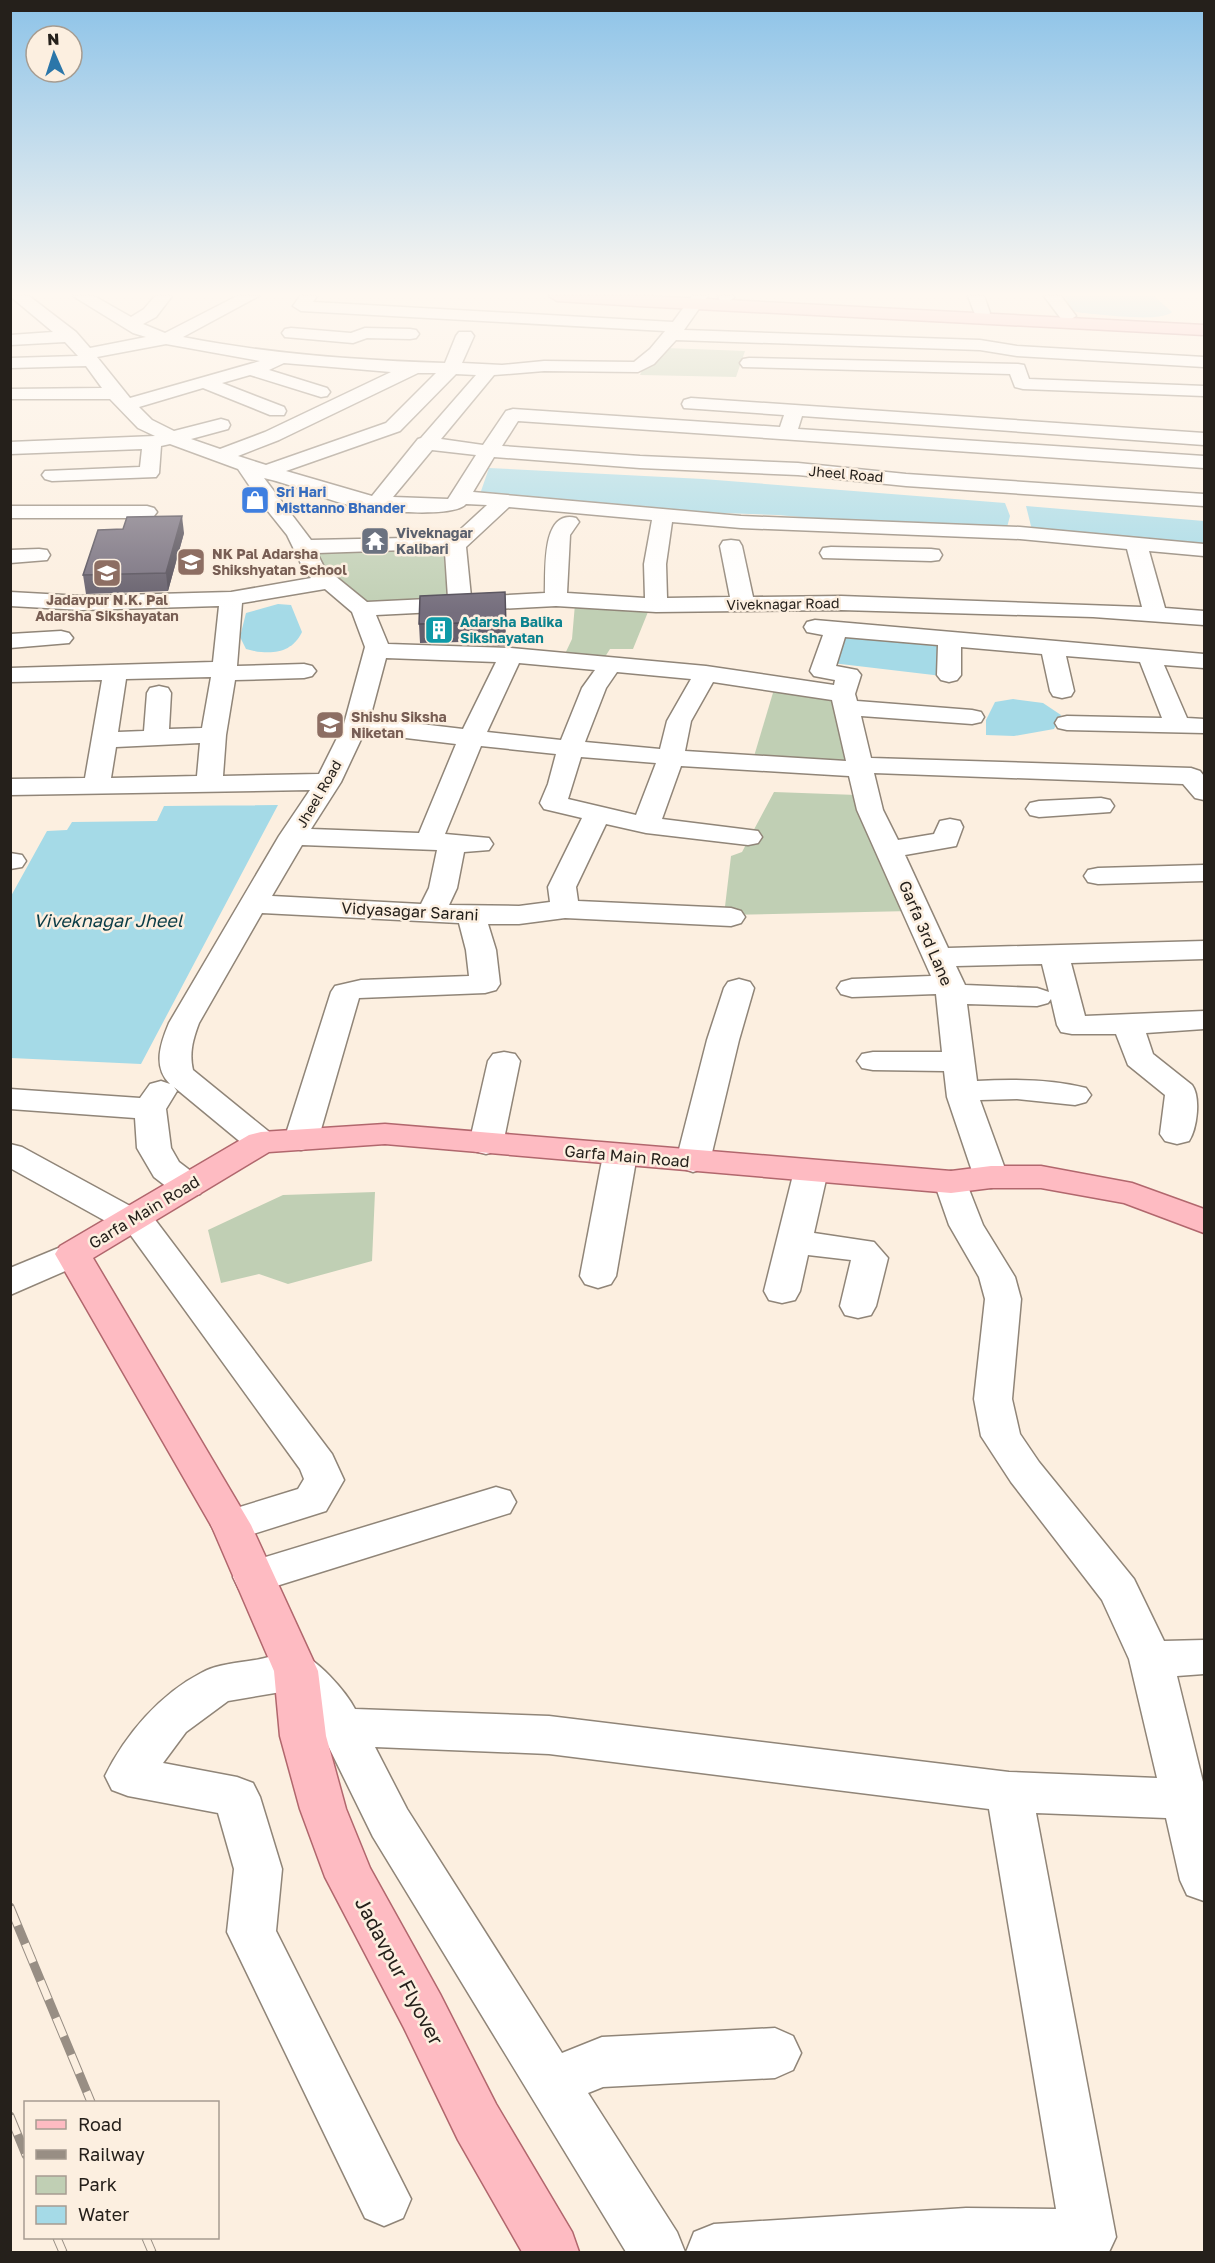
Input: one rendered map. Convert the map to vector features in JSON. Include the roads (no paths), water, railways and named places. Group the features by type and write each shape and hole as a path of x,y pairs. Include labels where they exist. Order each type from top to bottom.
{"main road":[{"name":"Garfa Main Road","path":"73,1254 261,1142 385,1134 951,1182 991,1177 1041,1177 1132,1194 1204,1222"},
{"name":"Jadavpur Flyover","path":"73,1254 231,1525 296,1671 306,1746 323,1809 349,1877 422,2011 477,2122 552,2253"}],"street":[{"path":"46,402 139,421 221,425"},
{"path":"52,476 149,473 139,421 124,402"},
{"path":"10,448 69,446 139,421 173,402"},
{"path":"253,402 277,411"},
{"path":"220,456 343,402"},
{"path":"255,469 393,427 418,402"},
{"path":"377,503 462,402"},
{"path":"671,403 1204,439"},
{"path":"678,426 691,404"},
{"path":"787,434 795,410"},
{"path":"139,421 220,456 332,494 363,502 442,506 455,504 461,497 465,486 513,416 1204,462"},
{"name":"Jheel Road","path":"425,444 640,462 798,469 906,480 1204,500"},
{"path":"10,536 18,512 52,476 69,446"},
{"path":"255,469 266,496 297,533 310,564 362,609 377,651 511,655 706,674 844,701 972,717"},
{"path":"75,511 95,475"},
{"path":"1016,486 1020,532"},
{"path":"461,497 741,522 1020,532 1204,550"},
{"path":"304,547 455,546 504,501"},
{"path":"556,599 559,534 569,522 549,519 560,506"},
{"path":"18,512 147,512"},
{"path":"656,605 656,564 663,514"},
{"path":"825,526 836,588"},
{"path":"1136,544 1155,614"},
{"path":"455,546 460,604"},
{"path":"730,546 743,605"},
{"path":"10,556 39,555"},
{"path":"709,616 836,588 931,555"},
{"path":"10,599 82,603 231,599 329,582"},
{"path":"836,588 950,640 1204,662 1195,617"},
{"name":"Viveknagar Road","path":"362,609 556,599 656,605 743,605 836,588 1195,617"},
{"name":"Garfa 3rd Lane","path":"836,588 822,671 849,675 844,701 870,810 951,989 961,1077 991,1177"},
{"path":"209,784 213,735 225,671 231,599"},
{"path":"10,641 61,638"},
{"path":"950,640 950,675"},
{"path":"1053,648 1062,692"},
{"name":"Jheel Road","path":"178,1074 174,1058 175,1049 184,1023 293,836 328,782 356,724 377,651"},
{"path":"432,912 443,888 454,843 471,739 511,655"},
{"path":"1149,656 1177,725"},
{"path":"610,665 594,688 570,748 561,784 553,803 645,825 748,837"},
{"path":"10,675 304,671"},
{"path":"97,786 115,672"},
{"path":"645,825 672,758 680,721 706,674"},
{"path":"156,738 159,693"},
{"path":"1067,723 1204,726"},
{"path":"356,724 471,739 672,758 846,770 859,765 1191,776 1204,792"},
{"path":"105,740 213,735"},
{"path":"1026,771 1042,818 1101,806"},
{"path":"10,787 328,782"},
{"path":"565,909 562,887 597,814"},
{"path":"889,850 946,840 950,827"},
{"path":"293,836 454,843"},
{"path":"1098,876 1204,873"},
{"name":"Vidyasagar Sarani","path":"255,904 471,915 519,915 565,909 731,916"},
{"path":"301,1140 346,992 361,989 485,984 481,950 471,915"},
{"path":"938,957 1055,956 1080,953 1204,950"},
{"path":"1055,956 1072,1025 1128,1025 1204,1020"},
{"path":"693,1161 723,1040 739,988"},
{"path":"852,988 951,989 1037,997"},
{"path":"1128,1025 1139,1058 1181,1092 1177,1134"},
{"path":"486,1144 504,1061"},
{"path":"873,1061 1017,1089 1075,1095"},
{"path":"188,1186 166,1169 153,1148 150,1109 166,1083 178,1074 261,1142"},
{"path":"10,1099 150,1109"},
{"path":"10,1154 133,1219 318,1464 324,1480 312,1500 231,1525"},
{"path":"598,1276 620,1155"},
{"path":"782,1291 811,1171"},
{"path":"951,1182 966,1225 996,1277 1003,1299 993,1399 1001,1436 1025,1472 1119,1591 1151,1659 1204,1880"},
{"path":"794,1242 861,1250 866,1253 870,1258 858,1306"},
{"path":"10,1283 73,1254"},
{"path":"254,1576 496,1502"},
{"path":"1151,1659 1204,1658"},
{"path":"384,2199 251,1932 258,1869 237,1797 128,1776 170,1719 217,1684 296,1671 333,1712 390,1823 657,2253"},
{"path":"341,1727 549,1735 1009,1792 1183,1799"},
{"path":"714,2253 966,2236 1088,2237 1009,1792"},
{"path":"552,2083 602,2062 776,2054"}],"water":[{"path":"489,468 703,479 1005,503 1010,516 1006,531 943,529 777,515 669,511 480,494"},
{"path":"1026,506 1204,521 1204,549 1032,530"},
{"path":"278,604 291,605 302,632 297,640 292,645 278,651 262,652 246,649 240,637 246,613"},
{"path":"841,636 942,645 942,676 832,663"},
{"path":"1013,699 1043,703 1061,715 1054,729 1014,736 986,735 986,720 995,702"},
{"name":"Viveknagar Jheel","path":"278,805 141,1064 11,1058 11,896 47,831 67,830 72,822 157,821 164,806"}],"railway":[{"path":"10,1907 91,2101"},
{"path":"10,2116 24,2150"},
{"path":"57,2239 63,2252"},
{"path":"146,2239 152,2252"}],"place":[{"name":"Sri Hari Misttanno Bhander","path":"255,500"},
{"name":"Viveknagar Kalibari","path":"375,541"},
{"name":"NK Pal Adarsha Shikshyatan School","path":"191,562"},
{"name":"Jadavpur N.K. Pal Adarsha Sikshayatan","path":"107,573"},
{"name":"Adarsha Balika Sikshayatan","path":"439,630"},
{"name":"Shishu Siksha Niketan","path":"330,725"}]}
